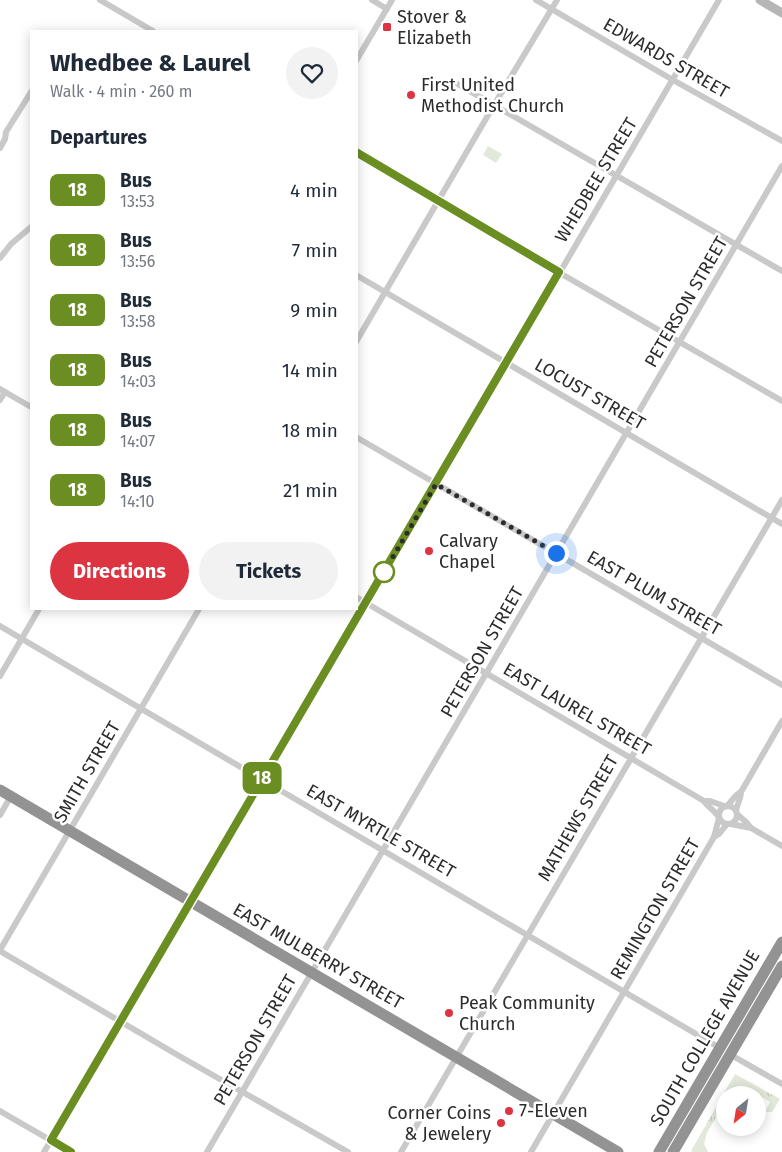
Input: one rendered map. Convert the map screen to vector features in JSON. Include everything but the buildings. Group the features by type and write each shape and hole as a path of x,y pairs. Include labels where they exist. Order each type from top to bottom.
{"highway":[{"name":"EAST MULBERRY STREET","path":"0,790 618,1152"},
{"name":"SOUTH COLLEGE AVENUE","path":"659,1152 782,942"},
{"name":"SOUTH COLLEGE AVENUE","path":"673,1152 782,966"},
{"path":"731,1054 732,1038 749,1008 751,996"},
{"path":"703,1100 707,1086 719,1064 720,1048"}],"street":[{"path":"100,0 151,30"},
{"path":"372,0 387,8"},
{"path":"358,58 392,0"},
{"name":"EDWARDS STREET","path":"536,0 672,80 782,141"},
{"path":"358,339 557,0"},
{"name":"WHEDBEE STREET","path":"44,1152 719,0"},
{"path":"760,0 782,12"},
{"path":"454,82 782,271"},
{"path":"0,148 5,139 3,132 30,93"},
{"path":"358,153 782,401"},
{"name":"PETERSON STREET","path":"207,1152 782,166"},
{"path":"0,258 11,244 30,228"},
{"name":"LOCUST STREET","path":"358,275 782,524"},
{"path":"0,400 2,390 30,406"},
{"name":"EAST PLUM STREET","path":"358,438 782,685"},
{"name":"MATHEWS STREET","path":"401,1152 782,500"},
{"name":"EAST LAUREL STREET","path":"358,598 704,801 719,817"},
{"path":"0,676 38,610"},
{"name":"SMITH STREET","path":"0,951 198,610"},
{"name":"EAST MYRTLE STREET","path":"0,626 720,1048"},
{"path":"782,721 741,792 720,810 719,817 723,823 751,828 782,846"},
{"path":"729,824 736,820 741,792"},
{"path":"0,815 11,796"},
{"name":"EAST LAUREL STREET","path":"704,801 725,806"},
{"path":"725,806 732,807 751,828"},
{"name":"REMINGTON STREET","path":"531,1152 714,837 719,817"},
{"name":"REMINGTON STREET","path":"714,837 729,824"},
{"path":"0,951 348,1152"},
{"path":"731,1054 782,1084"},
{"path":"0,1111 70,1152"}],"green space":[{"path":"488,146 502,154 496,163 483,155"},
{"path":"735,1074 757,1086 728,1086"},
{"path":"766,1091 780,1099 772,1112 766,1112 770,1102 766,1100"},
{"path":"716,1107 716,1117 707,1133 704,1144 708,1152 691,1151"}],"bus line":[{"name":"18","path":"71,1152 51,1140 559,272 358,153"}],"place":[{"name":"Stover & Elizabeth","path":"387,27"},
{"name":"First United Methodist Church","path":"411,95"},
{"name":"Calvary Chapel","path":"429,551"},
{"name":"Peak Community Church","path":"449,1013"},
{"name":"7-Eleven","path":"509,1111"},
{"name":"Corner Coins & Jewelery","path":"501,1123"}],"route":[{"path":"384,572 436,484 556,553"}]}
